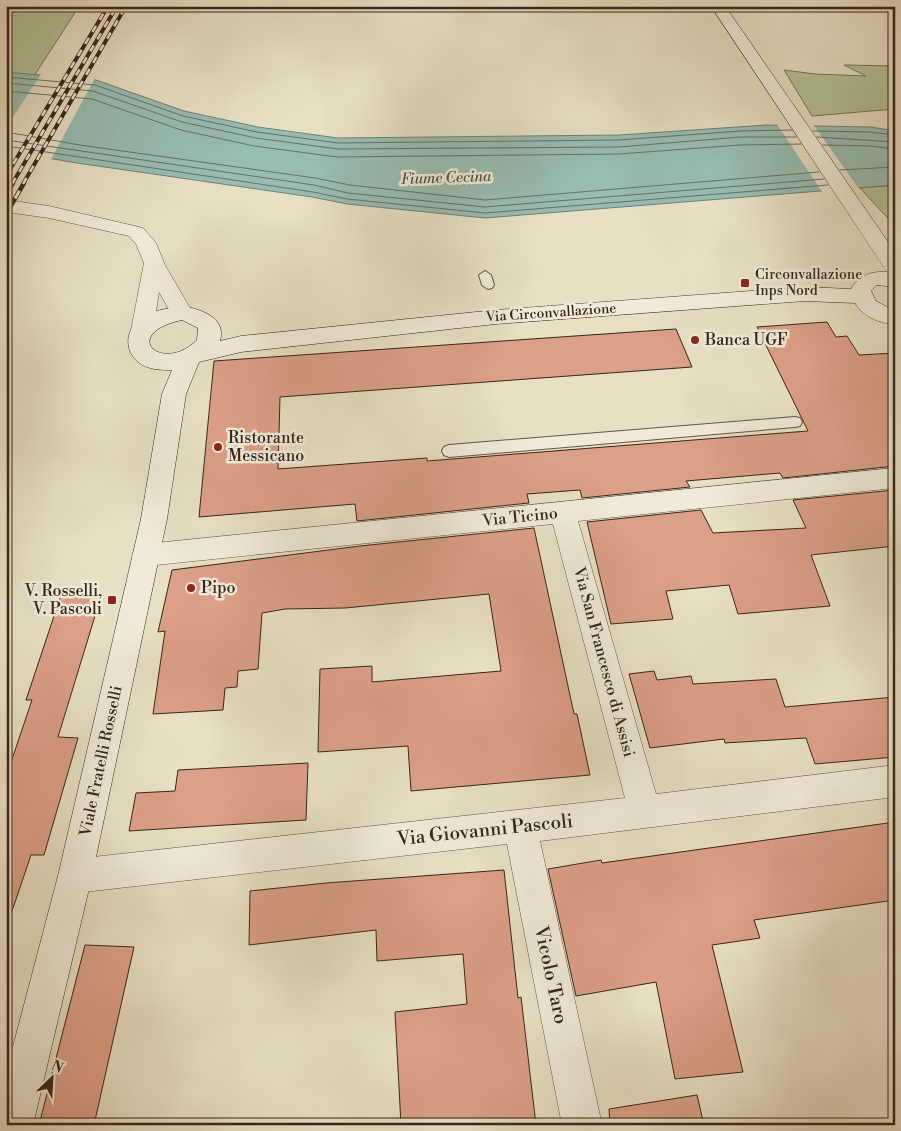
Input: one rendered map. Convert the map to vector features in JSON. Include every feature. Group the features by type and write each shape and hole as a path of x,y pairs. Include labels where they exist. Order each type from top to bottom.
{"street":[{"path":"718,6 895,268"},
{"path":"6,206 49,212 136,232 144,238 150,247 154,263 182,313"},
{"path":"142,330 159,318 182,313 201,318 208,324 210,339 194,355 180,361 159,362 148,359 141,353 137,346 138,338 142,330 154,263"},
{"path":"895,280 882,278 866,282 860,291 861,297 872,310 895,318"},
{"name":"Via Circonvallazione","path":"194,355 241,344 496,317 805,294 838,294 861,297"},
{"name":"Via Circonvallazione","path":"210,331 241,344"},
{"name":"Viale Fratelli Rosselli","path":"13,1125 75,876 146,555 154,518 174,394 194,355"},
{"path":"159,362 174,394"},
{"name":"Via Ticino","path":"146,555 895,478"},
{"name":"Via San Francesco di Assisi","path":"563,513 645,812"},
{"name":"Via Giovanni Pascoli","path":"75,876 645,812 895,781"},
{"name":"Vicolo Taro","path":"520,826 582,1125"}],"lane":[{"path":"449,451 795,422"}],"green space":[{"path":"32,6 78,8 34,76 6,72 6,18 16,11"},
{"path":"844,65 895,66 895,109 812,116 784,70 815,74 866,76"},
{"path":"895,185 895,226 860,188"}],"water":[{"name":"Fiume Cecina","path":"6,72 96,80 184,111 258,127 338,138 619,135 767,125 871,127 895,131 895,185 485,218 347,204 312,197 6,151"}],"pier":[{"path":"41,74 95,78 50,161 6,153 6,128"},
{"path":"776,123 812,123 860,190 823,193"}],"building":[{"path":"827,322 836,337 847,336 859,355 895,353 895,466 783,478 780,473 686,481 690,487 582,498 580,490 527,494 529,503 357,521 355,504 199,517 214,361 676,329 692,367 280,397 278,469 427,458 427,461 808,431 757,327"},
{"path":"895,490 895,546 811,555 830,606 738,614 729,585 666,591 673,619 611,624 587,522 701,510 713,533 806,528 793,500"},
{"path":"534,528 574,714 577,714 590,775 411,791 408,746 318,752 320,669 372,666 372,682 501,671 489,594 345,608 285,609 262,613 258,669 238,671 237,687 225,688 223,710 153,714 165,631 158,632 172,570 360,546"},
{"path":"62,592 102,593 58,737 78,738 44,855 31,855 11,914 6,913 6,777 32,700 26,700"},
{"path":"654,671 657,680 691,676 693,684 776,679 785,707 895,697 895,757 815,764 806,738 725,743 724,739 650,748 629,674"},
{"path":"308,763 306,820 129,831 136,793 175,791 178,770"},
{"path":"895,822 895,900 754,920 760,938 712,945 743,1072 675,1079 656,982 576,996 548,869 601,860 602,863"},
{"path":"504,870 518,998 521,997 536,1125 401,1125 395,1012 467,1004 463,954 377,961 376,930 249,945 250,891 326,883"},
{"path":"85,945 134,947 94,1125 39,1125"},
{"path":"697,1095 704,1125 610,1125 609,1109"}],"railway":[{"path":"6,176 108,6"},
{"path":"12,184 117,6"},
{"path":"23,184 126,6"},
{"path":"6,194 13,183"},
{"path":"6,214 24,183"}],"place":[{"name":"Circonvallazione Inps Nord","path":"745,283"},
{"name":"Banca UGF","path":"695,340"},
{"name":"Ristorante Messicano","path":"218,447"},
{"name":"Pipo","path":"191,588"},
{"name":"V. Rosselli, V. Pascoli","path":"112,600"}]}
